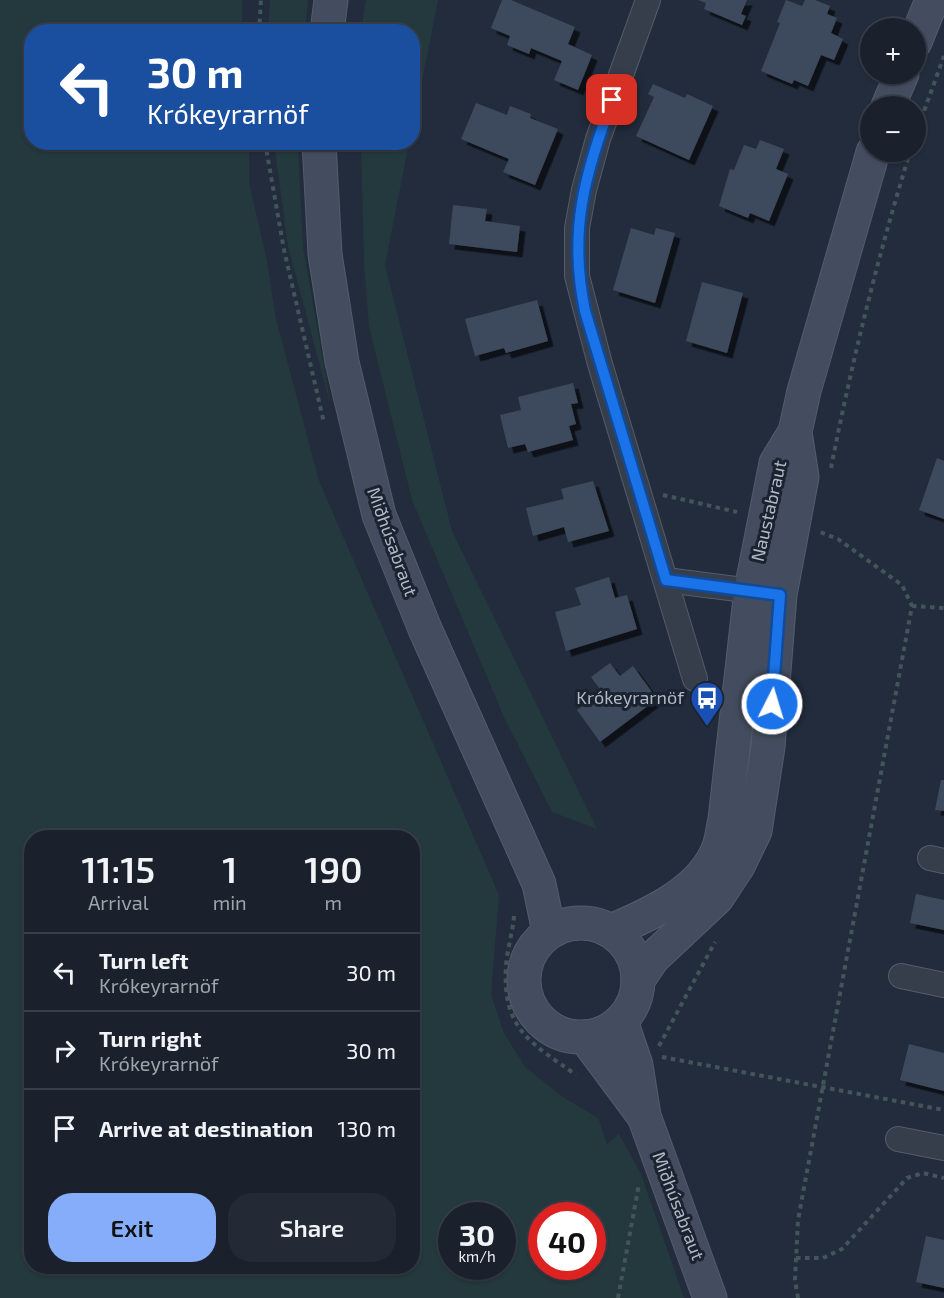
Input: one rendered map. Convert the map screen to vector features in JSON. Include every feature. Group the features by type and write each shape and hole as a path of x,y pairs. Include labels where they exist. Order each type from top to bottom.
{"street":[{"path":"328,24 331,0"},
{"path":"648,0 598,139 577,228 578,276 585,311 695,679"},
{"path":"925,18 932,0"},
{"name":"Miðhúsabraut","path":"320,150 326,254 342,362 379,515 425,630 539,884 565,927"},
{"name":"Naustabraut","path":"611,931 655,912 699,879 719,848 766,593 799,524 776,463 795,432 807,380 870,162"},
{"path":"666,580 766,593"},
{"name":"Naustabraut","path":"638,980 653,958 717,898 738,866 755,831 768,747 766,593"},
{"path":"596,924 611,931 626,944 635,961 638,980 630,1009 621,1021 610,1029 585,1037 566,1035 549,1027 535,1015 527,998 524,980 527,961 536,945 565,927 596,924"},
{"path":"901,976 944,985"},
{"name":"Miðhúsabraut","path":"621,1021 636,1065 644,1116 710,1298"},
{"name":"Miðhúsabraut","path":"585,1037 644,1116"},
{"path":"898,1139 944,1148"}],"path":[{"path":"260,24 261,0"},
{"path":"926,106 944,56"},
{"path":"830,475 845,396 885,233 907,162"},
{"path":"639,495 670,494 799,524 838,539 902,585 912,606 798,1220 795,1280 798,1298"},
{"path":"912,606 944,608"},
{"path":"636,1065 653,1057 668,1057 944,1110"},
{"path":"796,1258 823,1258 842,1249 907,1178 923,1173 944,1178"},
{"path":"618,1298 637,1187 642,1178"}],"green space":[{"path":"0,0 242,0 242,24 24,24 24,150 249,150 249,182 267,261 276,319 319,481 499,895 491,995 504,1033 525,1067 563,1097 598,1118 607,1144 619,1134 641,1174 684,1298 0,1298"},
{"path":"270,0 308,0 306,24 268,24"},
{"path":"366,0 438,0 420,92 420,24 362,24"},
{"path":"275,150 298,150 303,247 331,407 288,246"},
{"path":"361,150 408,150 385,265 452,531 597,829 552,812 504,717 412,500 369,327 364,263"}],"building":[{"path":"502,0 511,0 575,27 568,44 592,55 578,90 554,80 562,61 531,48 529,54 507,45 510,36 491,28"},
{"path":"698,0 747,0 741,14 746,16 742,25 704,9 706,3"},
{"path":"786,0 802,6 805,0 815,0 830,6 827,14 837,18 831,33 843,39 834,60 821,55 808,86 794,80 792,84 761,71 780,23 777,22"},
{"path":"653,84 685,98 687,94 713,106 689,160 636,136 654,97 648,94"},
{"path":"476,103 507,115 510,106 531,114 530,118 558,129 535,185 503,172 509,159 461,139"},
{"path":"760,140 784,149 776,169 788,174 769,221 750,213 748,218 719,206 730,169 734,170 744,145 756,149"},
{"path":"453,205 487,209 485,221 520,226 517,252 449,244"},
{"path":"631,228 654,235 656,228 675,233 655,303 613,290"},
{"path":"702,282 743,293 727,353 686,341"},
{"path":"537,300 548,341 506,353 504,348 475,356 465,319"},
{"path":"573,383 578,403 571,404 576,424 569,426 573,440 528,452 525,444 508,448 500,415 521,410 518,397"},
{"path":"937,458 944,461 944,519 919,510"},
{"path":"593,481 609,531 568,542 564,527 533,536 526,508 564,499 561,489"},
{"path":"609,577 615,598 627,595 637,629 566,651 555,612 581,605 575,588"},
{"path":"610,663 620,676 633,666 657,699 600,742 577,710 602,692 591,677"},
{"path":"941,780 944,780 944,811 935,810"},
{"path":"916,894 944,900 944,930 910,923"},
{"path":"909,1044 944,1053 944,1091 900,1080"},
{"path":"926,1236 944,1240 944,1288 916,1282"}],"place":[{"name":"Krókeyrarnöf","path":"707,727"}],"route":[{"path":"612,100 584,190 577,228 578,276 585,311 632,474 666,580 780,595 772,704"}]}
